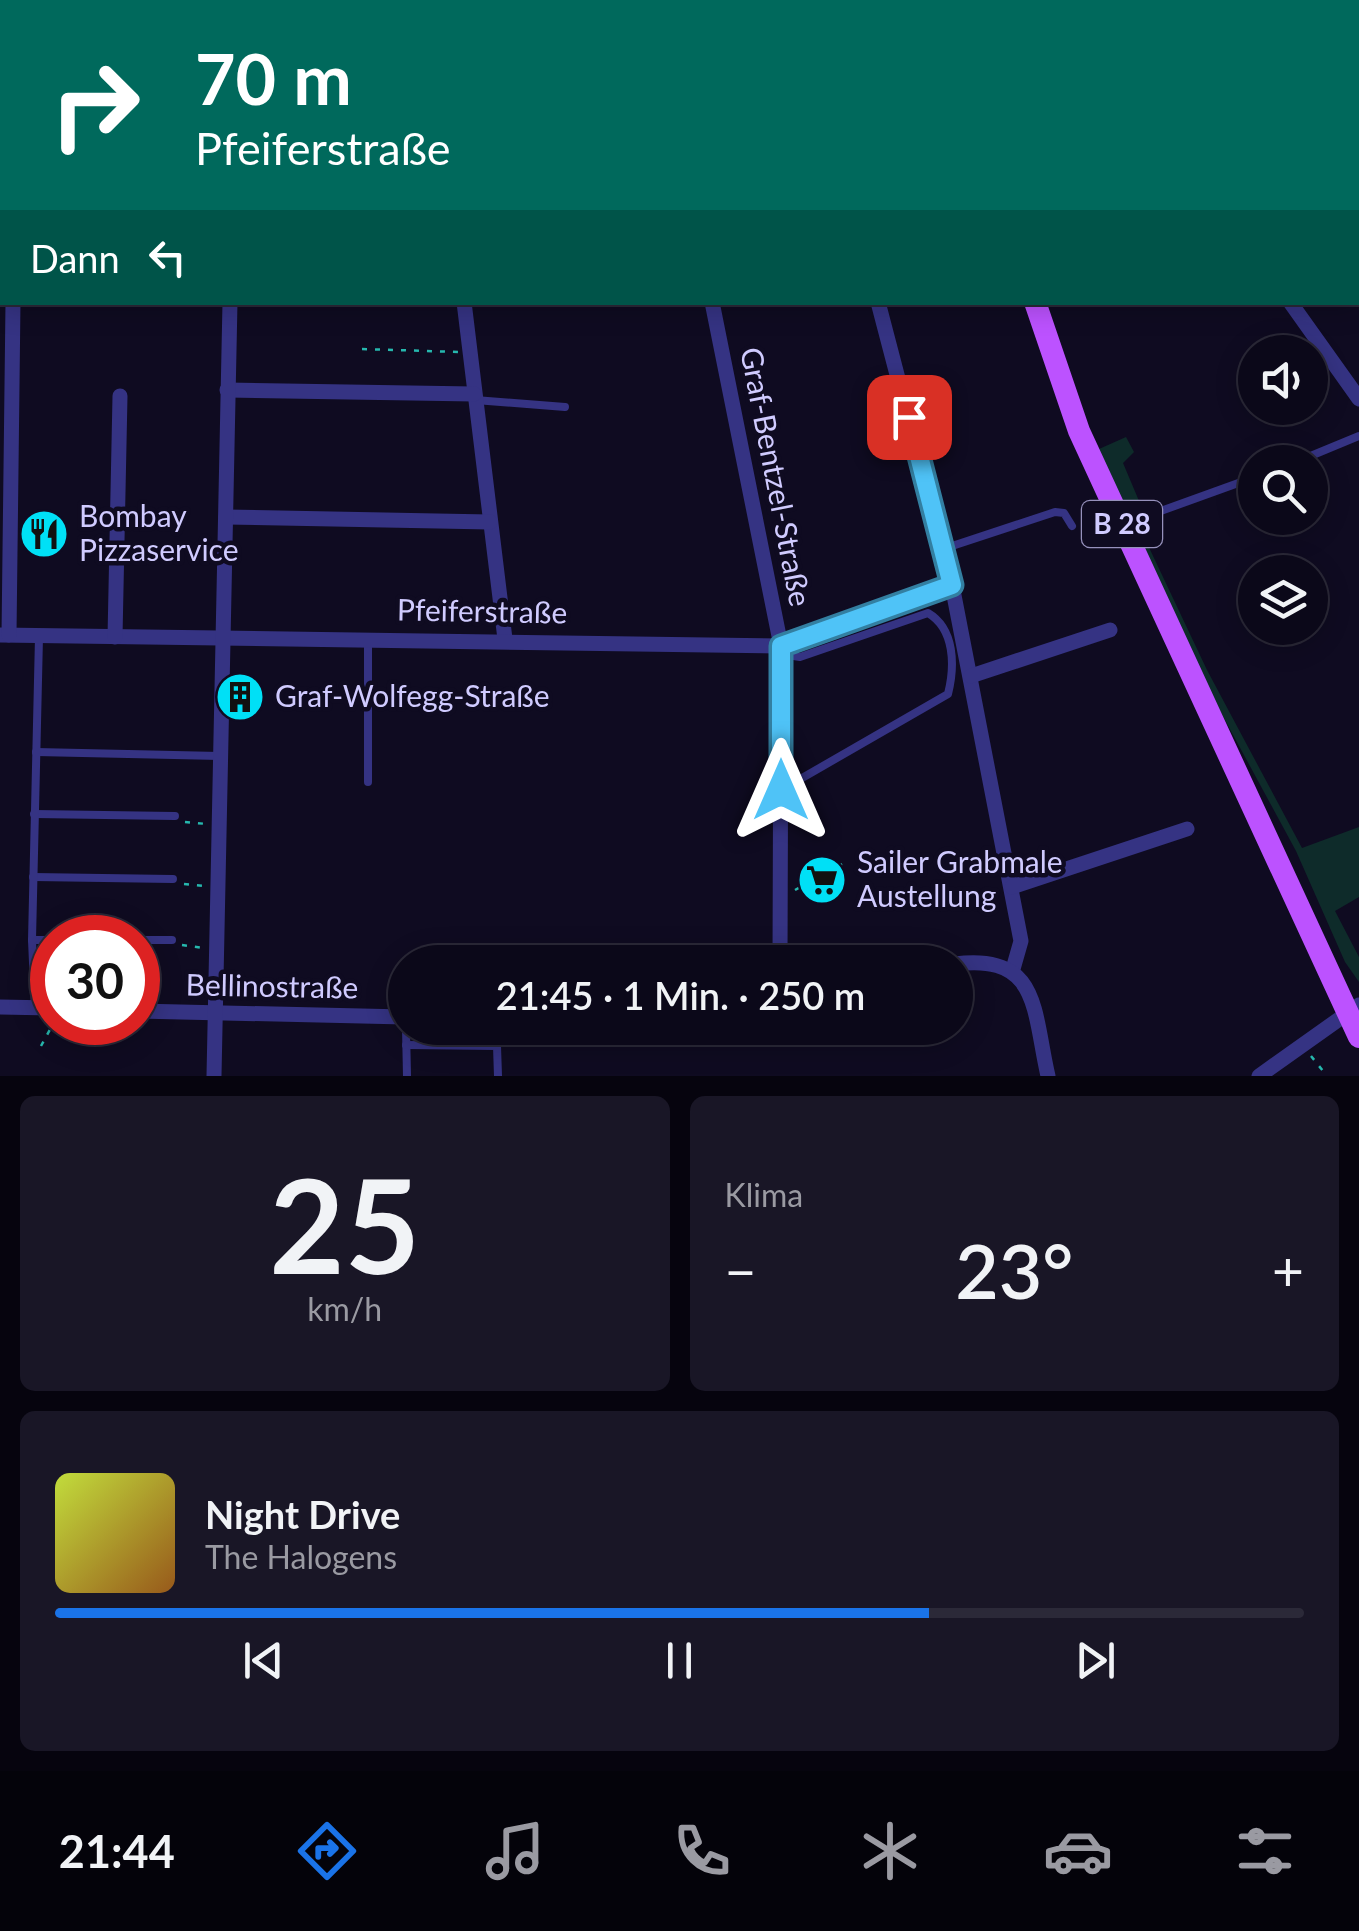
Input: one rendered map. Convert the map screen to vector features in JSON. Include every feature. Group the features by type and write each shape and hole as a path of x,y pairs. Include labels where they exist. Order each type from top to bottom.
{"main road":[{"name":"B 28","path":"1036,305 1079,431 1353,1008 1359,1037"}],"street":[{"path":"4,635 6,393 13,305"},
{"path":"214,1076 230,305"},
{"path":"464,305 505,640"},
{"name":"Graf-Bentzel-Straße","path":"715,305 781,650 780,945"},
{"path":"879,305 952,585 971,676 1021,941 1012,968"},
{"path":"1292,305 1359,399"},
{"path":"227,390 474,397"},
{"path":"115,637 120,396"},
{"path":"226,517 490,522"},
{"name":"Pfeiferstraße","path":"4,635 505,640 781,650 952,585"},
{"path":"971,676 1110,630"},
{"path":"1012,887 1187,828"},
{"path":"973,963 997,962 1012,968 1027,985 1048,1076"},
{"path":"0,1007 30,1008"},
{"path":"1259,1076 1353,1008"},
{"name":"Bellinostraße","path":"160,1012 388,1017"}],"lane":[{"path":"474,397 565,407"},
{"path":"1328,449 1359,437"},
{"path":"1158,512 1238,483"},
{"path":"943,549 1055,512 1064,513 1072,526"},
{"path":"781,650 800,657 928,612 938,619 952,651 948,694 781,790"},
{"path":"32,915 40,636"},
{"path":"368,638 368,782"},
{"path":"36,752 220,756"},
{"path":"34,814 175,816"},
{"path":"33,877 173,879"},
{"path":"160,940 172,940"},
{"path":"407,1076 406,1045 498,1046 498,1076"}],"path":[{"path":"362,349 470,353"},
{"path":"175,816 188,824 219,824"},
{"path":"780,898 842,864"},
{"path":"173,879 187,885 218,886"},
{"path":"172,940 186,947 217,948"},
{"path":"1302,1043 1327,1076"}],"green space":[{"path":"1126,437 1134,452 1123,463 1142,508 1136,520 1207,670 1302,848 1359,827 1359,897 1335,911 1359,957 1359,982 1345,962 1296,851 1174,626 1099,449"}],"place":[{"name":"Bombay Pizzaservice","path":"44,534"},
{"name":"Graf-Wolfegg-Straße","path":"240,697"},
{"name":"Sailer Grabmale Austellung","path":"822,880"}],"route":[{"path":"781,790 781,646 952,585 909,417"}]}
